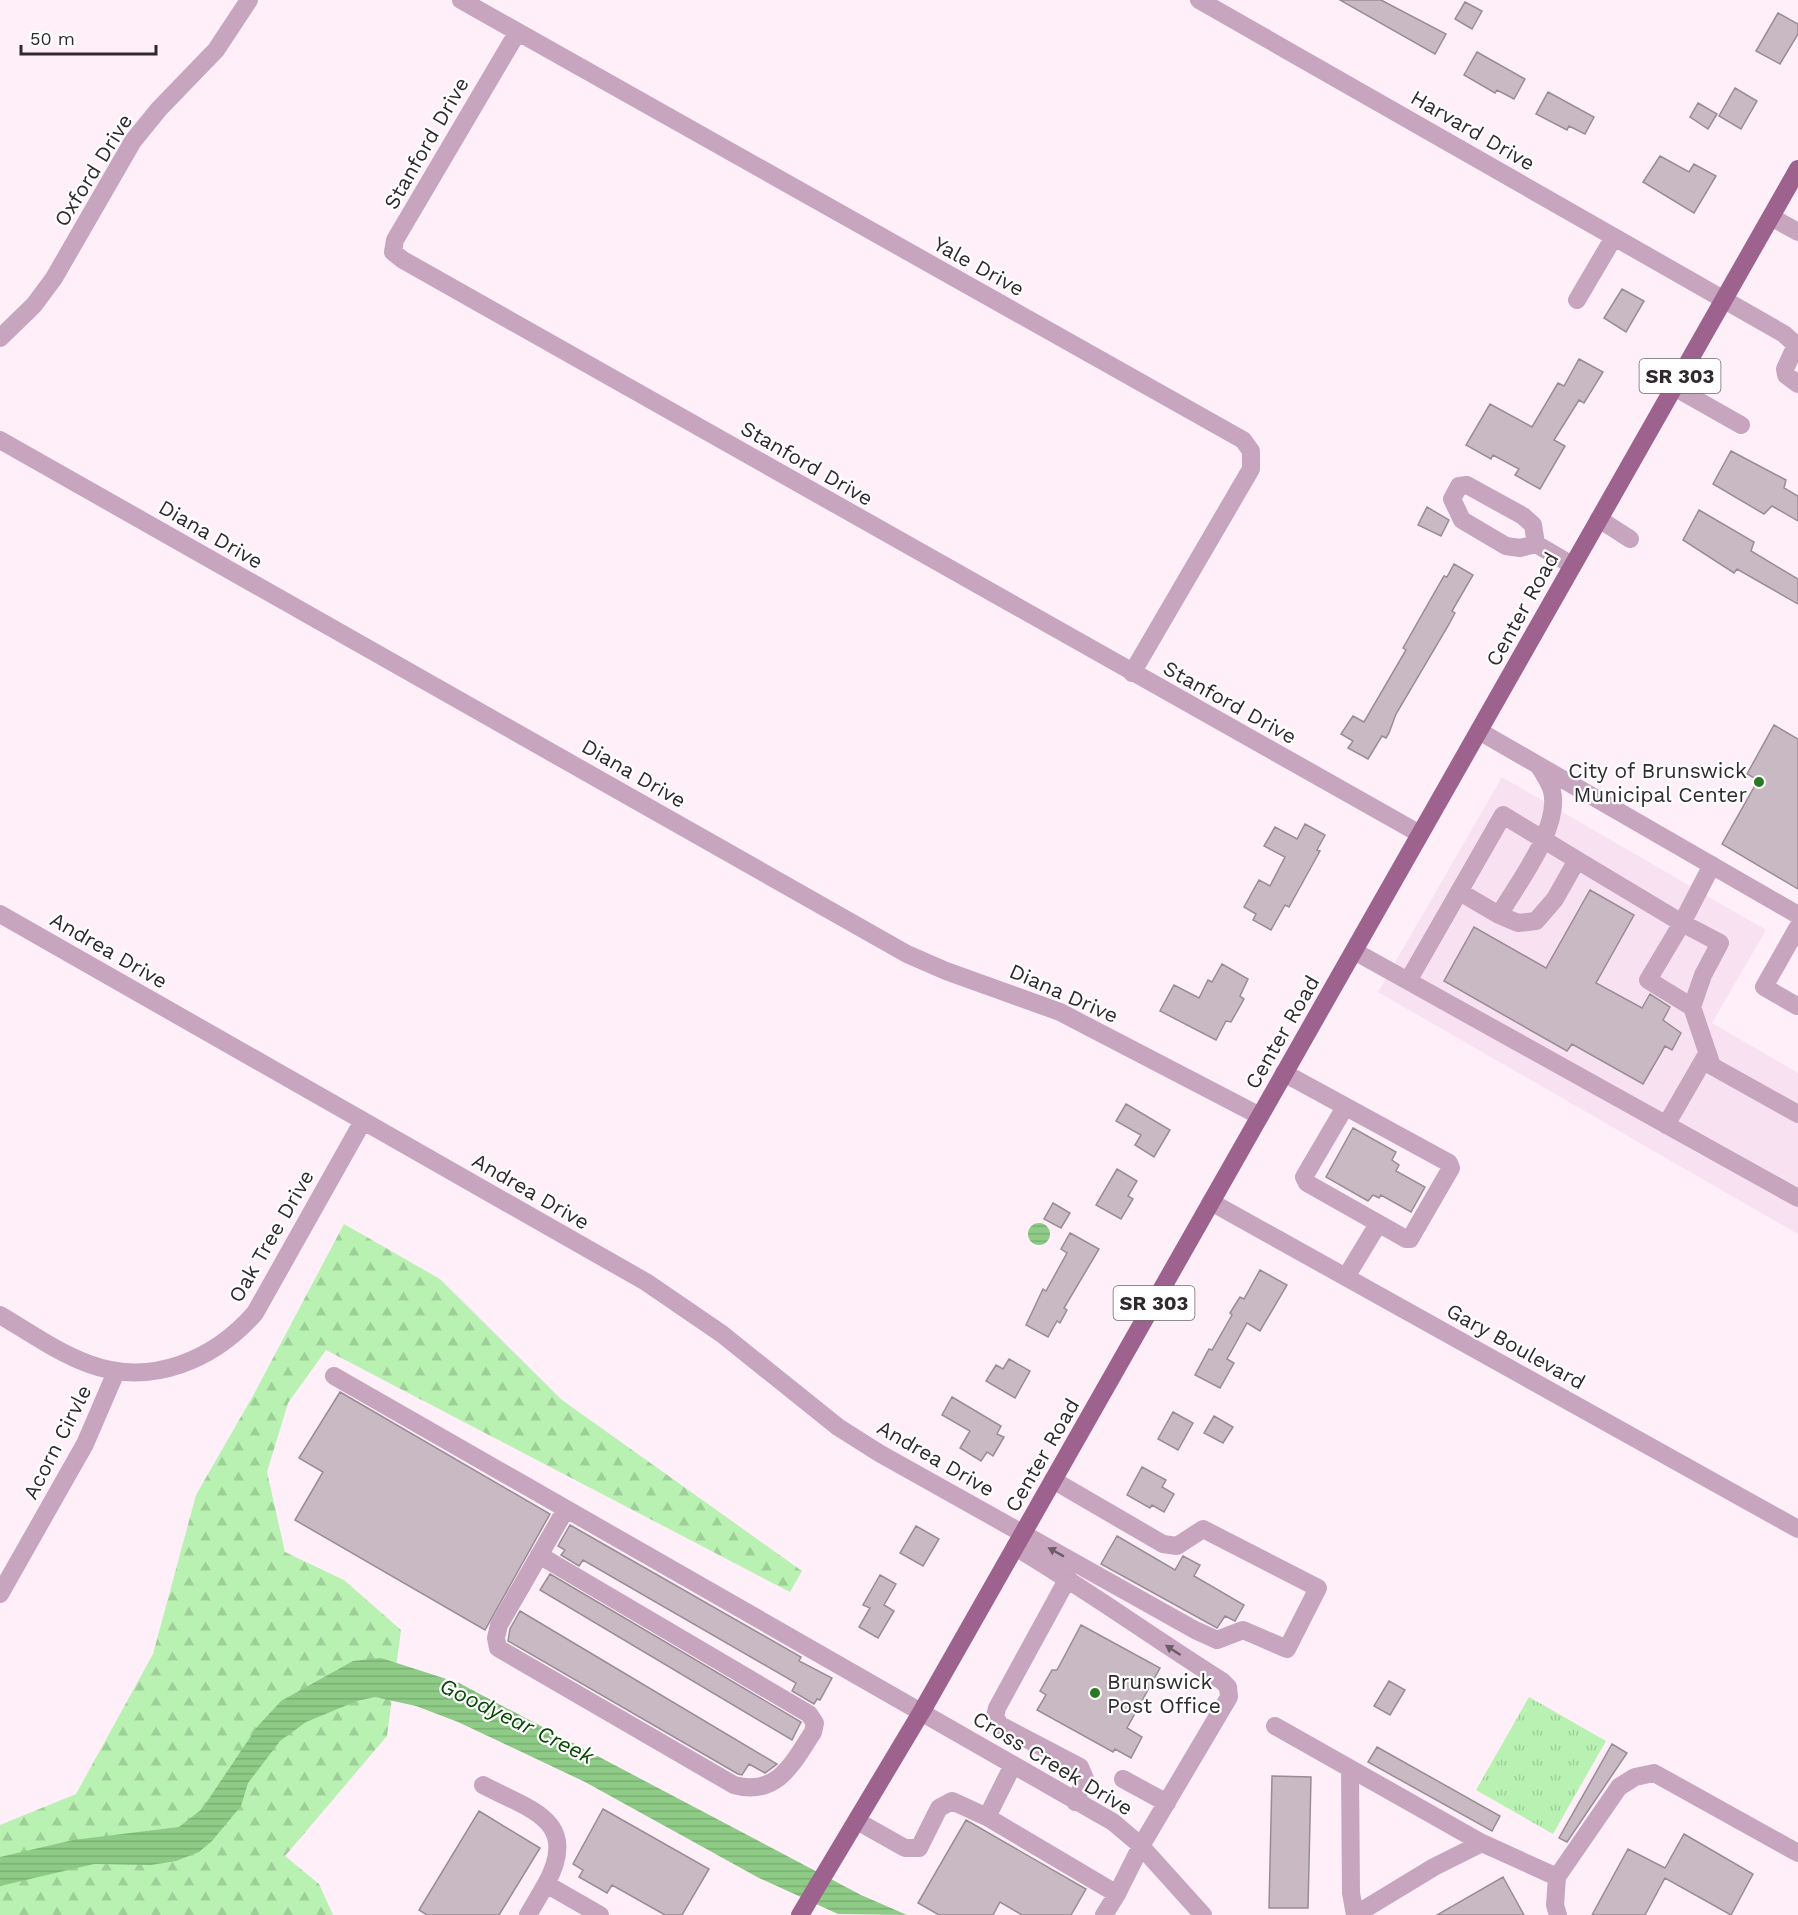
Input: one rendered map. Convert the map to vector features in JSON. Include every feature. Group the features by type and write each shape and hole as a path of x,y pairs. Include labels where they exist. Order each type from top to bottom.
{"main road":[{"name":"Center Road","path":"804,1909 922,1711 1798,169"}],"street":[{"name":"Oxford Drive","path":"0,338 34,304 54,278 133,141 159,109 216,50 249,0"},
{"name":"Yale Drive","path":"461,0 1243,440 1251,451 1251,469 1132,672"},
{"name":"Harvard Drive","path":"1199,0 1795,342 1796,349 1785,369 1789,378 1798,384"},
{"name":"Stanford Drive","path":"517,33 395,240 393,252 413,266 1420,834"},
{"path":"1771,217 1798,232"},
{"path":"1577,300 1614,237"},
{"path":"1674,387 1741,425"},
{"name":"Diana Drive","path":"0,440 907,954 946,971 1060,1012 1260,1116"},
{"path":"1599,519 1630,539"},
{"path":"1536,544 1572,565"},
{"path":"1479,731 1798,915"},
{"path":"1499,915 1544,838 1552,816 1552,791 1539,766"},
{"path":"1408,981 1503,815 1720,943 1703,975 1692,1007 1712,1066 1798,1114"},
{"path":"1460,892 1499,915 1518,923 1536,921 1555,899 1577,860"},
{"path":"1692,1007 1648,980 1712,865"},
{"name":"Andrea Drive","path":"0,914 646,1282 722,1334 838,1427 1019,1540"},
{"path":"1797,1006 1764,987 1798,927"},
{"path":"1354,951 1798,1198"},
{"path":"1666,1125 1707,1054"},
{"path":"1284,1073 1449,1163 1451,1168 1410,1239 1378,1224 1307,1183 1304,1177 1346,1107"},
{"name":"Oak Tree Drive","path":"0,1315 77,1359 116,1372 134,1373 172,1368 194,1360 236,1335 255,1313 363,1120"},
{"name":"Gary Boulevard","path":"1211,1202 1798,1529"},
{"path":"1346,1277 1378,1224"},
{"name":"Acorn Cirvle","path":"0,1594 85,1444 116,1372"},
{"name":"Cross Creek Drive","path":"334,1376 1113,1822 1141,1846 1203,1915"},
{"path":"1019,1540 1089,1571 1217,1640 1243,1630 1287,1649 1318,1588 1203,1529 1177,1546 1163,1544 1053,1480"},
{"path":"539,1556 808,1714 814,1723 813,1732 783,1775 751,1790 734,1785 498,1648 496,1638 499,1624 566,1509"},
{"path":"1019,1540 1112,1611 1222,1681 1228,1688 1229,1697 1141,1846 1104,1915"},
{"path":"1068,1578 997,1708 995,1717 1000,1725 1080,1767 1085,1779 1075,1802"},
{"path":"1275,1726 1482,1843 1557,1877"},
{"path":"987,1817 1012,1766"},
{"path":"1350,1769 1351,1893 1355,1915 1434,1866 1482,1843"},
{"path":"1558,1915 1555,1905 1557,1877 1619,1787 1635,1777 1654,1773 1798,1853"},
{"path":"1123,1779 1167,1803"},
{"path":"483,1785 545,1818 554,1827 558,1853 555,1867 528,1915"},
{"path":"857,1821 905,1848 918,1848 939,1808 952,1801 987,1817 1117,1894"},
{"path":"546,1884 593,1913"}],"shaded area":[{"path":"1502,777 1766,930 1712,1023 1798,1073 1798,1234 1378,992"}],"green space":[{"path":"344,1224 440,1279 562,1400 802,1571 790,1592 326,1350 288,1403 267,1472 285,1552 344,1580 401,1630 387,1736 285,1856 319,1884 333,1915 0,1915 0,1825 76,1794 153,1654 196,1495 254,1394"},
{"path":"1529,1697 1606,1741 1553,1834 1476,1790"}],"water":[{"path":"1039,1223 1047,1226 1050,1234 1047,1242 1039,1245 1031,1242 1028,1234 1031,1226"},
{"name":"Goodyear Creek","path":"381,1658 459,1683 861,1895 907,1915 838,1914 759,1878 585,1782 458,1722 416,1706 375,1697 357,1701 306,1722 280,1741 248,1783 241,1806 212,1841 199,1852 176,1861 151,1865 94,1864 0,1886 0,1857 73,1840 179,1827 202,1809 257,1727 281,1701 353,1661"}],"building":[{"path":"1340,0 1381,0 1446,34 1435,54"},
{"path":"1465,2 1482,11 1472,29 1455,19"},
{"path":"1778,13 1798,24 1798,34 1780,64 1756,51"},
{"path":"1477,52 1525,79 1514,99 1497,90 1495,93 1464,75"},
{"path":"1735,88 1757,101 1741,129 1719,116"},
{"path":"1548,92 1594,117 1585,134 1569,126 1567,130 1536,114"},
{"path":"1698,103 1717,114 1708,129 1690,117"},
{"path":"1660,156 1689,172 1694,164 1716,176 1694,213 1643,182"},
{"path":"1622,289 1644,301 1626,332 1604,318"},
{"path":"1579,359 1603,372 1584,403 1579,400 1554,440 1565,446 1540,489 1515,475 1519,469 1493,455 1491,459 1466,445 1490,404 1532,427 1558,383 1564,386"},
{"path":"1731,451 1786,480 1784,488 1798,496 1798,521 1772,506 1764,514 1713,484"},
{"path":"1427,507 1449,520 1441,536 1418,525"},
{"path":"1699,510 1754,542 1751,551 1798,579 1798,604 1737,569 1734,573 1683,540"},
{"path":"1454,564 1473,575 1452,611 1455,613 1448,626 1396,714 1389,733 1386,738 1382,736 1368,759 1348,748 1353,741 1341,734 1353,716 1364,722 1406,650 1403,648 1444,576 1447,577"},
{"path":"1774,725 1798,739 1798,889 1722,844 1758,780 1747,774"},
{"path":"1305,824 1325,835 1317,850 1320,851 1289,907 1285,905 1271,930 1253,920 1256,914 1244,907 1259,880 1270,886 1285,857 1264,846 1275,827 1297,839"},
{"path":"1590,890 1634,915 1596,983 1642,1008 1650,994 1670,1007 1663,1020 1681,1033 1672,1050 1665,1046 1643,1084 1572,1044 1567,1051 1444,981 1474,927 1546,968"},
{"path":"1222,964 1248,979 1240,996 1244,999 1231,1022 1226,1021 1216,1040 1160,1011 1174,985 1199,998 1208,980 1212,982"},
{"path":"1126,1104 1170,1130 1154,1157 1135,1145 1141,1135 1116,1121"},
{"path":"1353,1128 1396,1152 1392,1160 1399,1165 1396,1171 1425,1187 1411,1212 1381,1195 1379,1198 1373,1195 1368,1201 1326,1177"},
{"path":"1117,1169 1137,1181 1128,1196 1133,1199 1121,1219 1096,1205"},
{"path":"1053,1203 1070,1213 1061,1228 1044,1219"},
{"path":"1070,1233 1099,1249 1064,1308 1067,1310 1060,1323 1057,1321 1048,1337 1026,1325 1043,1289 1046,1291 1067,1253 1061,1249"},
{"path":"1260,1270 1287,1285 1260,1331 1247,1323 1227,1359 1234,1363 1220,1388 1195,1375 1232,1315 1230,1313 1240,1297 1244,1299"},
{"path":"1009,1359 1030,1371 1015,1398 986,1381 996,1365 1003,1369"},
{"path":"340,1392 550,1514 485,1630 295,1520 323,1472 299,1458"},
{"path":"952,1397 1001,1426 997,1434 1004,1437 993,1456 987,1452 981,1461 960,1448 970,1431 942,1415"},
{"path":"1173,1412 1193,1423 1178,1450 1158,1439"},
{"path":"1214,1416 1233,1427 1223,1443 1204,1433"},
{"path":"1142,1467 1166,1480 1162,1487 1174,1494 1164,1512 1152,1505 1150,1508 1127,1495"},
{"path":"570,1525 801,1657 799,1661 832,1678 820,1700 817,1699 814,1704 792,1691 796,1683 583,1560 579,1566 561,1555 565,1550 558,1546"},
{"path":"916,1526 939,1539 923,1566 900,1553"},
{"path":"1117,1536 1175,1570 1183,1556 1200,1565 1194,1576 1244,1605 1235,1621 1225,1616 1217,1628 1101,1564"},
{"path":"550,1574 801,1722 792,1740 540,1590"},
{"path":"880,1575 896,1584 884,1605 894,1611 878,1638 859,1627 870,1608 863,1605"},
{"path":"520,1611 777,1764 765,1773 749,1764 742,1775 738,1774 508,1641 510,1629"},
{"name":"Brunswick Post Office","path":"1081,1625 1160,1668 1127,1728 1142,1737 1131,1758 1115,1749 1113,1752 1037,1710 1046,1695 1040,1691 1052,1670 1057,1670"},
{"path":"1389,1681 1405,1690 1390,1715 1374,1706"},
{"path":"1612,1744 1627,1753 1567,1842 1559,1838"},
{"path":"1377,1747 1500,1816 1492,1831 1368,1762"},
{"path":"1272,1776 1311,1777 1308,1908 1269,1908"},
{"path":"603,1809 709,1869 682,1915 665,1915 612,1885 607,1893 579,1877 583,1870 573,1864"},
{"path":"479,1811 540,1848 499,1915 427,1915 419,1910"},
{"path":"966,1820 1086,1889 1071,1915 1022,1915 1000,1902 993,1915 939,1915 918,1903"},
{"path":"1684,1834 1753,1874 1731,1915 1665,1878 1645,1915 1592,1915 1628,1849 1665,1868"},
{"path":"1503,1877 1524,1915 1437,1915"}],"place":[{"name":"City of Brunswick Municipal Center","path":"1759,782"},
{"name":"Brunswick Post Office","path":"1095,1693"}]}
